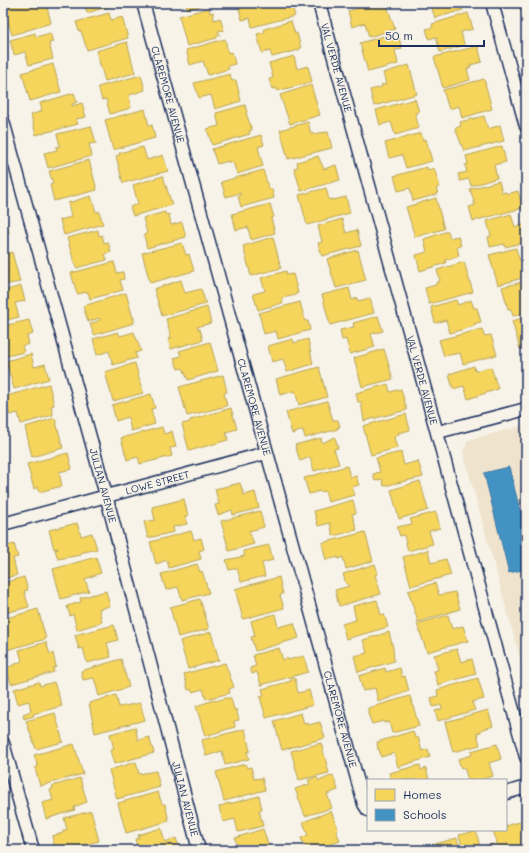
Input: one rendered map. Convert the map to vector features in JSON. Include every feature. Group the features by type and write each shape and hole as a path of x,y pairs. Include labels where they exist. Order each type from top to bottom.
{"street":[{"name":"CLAREMORE AVENUE","path":"143,3 266,453 364,804 367,808"},
{"name":"VAL VERDE AVENUE","path":"319,3 526,757"},
{"path":"492,3 526,126"},
{"name":"JULIAN AVENUE","path":"3,121 106,495 199,850"},
{"path":"438,432 526,409"},
{"name":"LOWE STREET","path":"3,524 266,453"},
{"path":"3,743 33,850"},
{"path":"507,793 526,787"}],"shaded area":[{"path":"526,425 526,680 463,452 468,440"}],"building: Homes":[{"path":"12,3 46,3 51,23 12,35 8,22 5,23 3,6"},
{"path":"84,3 113,3 114,5 87,13"},
{"path":"186,3 212,3 187,9"},
{"path":"246,3 291,3 295,16 252,27 250,18 242,20 239,8 246,6"},
{"path":"377,3 386,3 395,29 369,37 365,23 352,27 348,11"},
{"path":"430,3 460,3 463,10 435,18"},
{"path":"518,3 526,3 526,16 523,17"},
{"path":"209,8 210,13 213,12 214,20 220,18 224,30 218,31 220,35 217,36 217,38 187,46 179,16"},
{"path":"109,13 111,20 122,17 128,38 87,50 81,31 79,31 76,22"},
{"path":"468,13 473,29 461,32 464,44 462,46 440,52 436,37 429,39 426,29 433,27 432,24"},
{"path":"291,21 295,34 297,33 301,48 299,50 272,57 270,51 262,53 257,34 265,32 264,29"},
{"path":"35,33 36,37 50,33 53,42 49,43 53,59 29,65 25,52 14,55 10,40"},
{"path":"391,34 392,40 399,38 402,49 395,50 398,64 368,72 360,43"},
{"path":"225,39 228,53 232,52 235,64 228,66 229,69 208,75 203,61 190,65 186,50"},
{"path":"127,42 135,73 105,81 96,51"},
{"path":"478,46 482,62 470,65 471,67 467,69 470,80 443,88 434,57"},
{"path":"294,56 297,69 308,66 312,82 277,91 276,88 272,89 269,79 273,78 269,63"},
{"path":"53,64 61,92 30,101 22,73"},
{"path":"409,65 417,94 374,106 370,90 382,87 381,85 386,84 383,73"},
{"path":"230,74 232,81 236,80 241,101 215,109 211,95 199,98 194,83"},
{"path":"141,75 145,90 129,95 131,108 110,114 106,99 102,100 98,87"},
{"path":"484,79 492,109 462,118 459,106 449,109 443,90"},
{"path":"311,85 320,115 290,124 280,95"},
{"path":"74,93 77,102 72,104 72,106 82,103 86,117 76,119 78,124 36,135 31,115 42,111 40,103"},
{"path":"415,99 419,112 415,113 419,128 395,135 391,122 380,125 376,110"},
{"path":"245,105 252,130 249,131 250,134 212,145 207,129 219,126 216,113"},
{"path":"145,109 149,126 152,125 155,138 113,150 105,120"},
{"path":"484,116 488,129 500,125 504,141 464,151 455,128 461,126 460,122"},
{"path":"308,122 311,134 328,132 332,148 288,159 280,130"},
{"path":"91,126 96,143 89,144 92,156 48,168 44,153 57,150 56,147 60,146 57,134"},
{"path":"421,133 423,140 426,139 432,161 406,168 402,155 389,158 385,143"},
{"path":"261,135 264,145 258,147 263,166 237,174 233,162 229,163 229,161 217,164 212,149"},
{"path":"502,146 506,162 494,165 497,178 471,186 469,179 460,181 458,174 467,172 465,165 468,164 466,156"},
{"path":"143,147 147,160 163,155 168,171 123,183 116,156 120,155 119,153"},
{"path":"318,156 324,169 336,165 340,180 301,191 294,168 298,167 297,162"},
{"path":"89,160 97,190 54,201 50,185 53,184 49,171"},
{"path":"427,167 428,170 434,168 440,187 436,188 438,194 413,201 410,188 398,191 394,176"},
{"path":"263,170 269,189 272,189 274,198 241,207 238,196 240,196 240,193 226,197 221,182"},
{"path":"163,176 172,205 133,216 130,207 138,204 133,185"},
{"path":"499,181 502,193 506,192 507,194 518,191 523,208 473,221 469,207 475,205 470,189"},
{"path":"326,188 329,200 346,197 350,213 307,225 299,195"},
{"path":"91,196 96,212 99,211 103,224 64,235 60,220 71,217 68,203"},
{"path":"436,198 444,229 415,237 406,207"},
{"path":"270,204 274,217 271,218 275,233 251,240 248,227 236,230 232,214"},
{"path":"165,212 166,215 169,214 171,225 182,222 186,237 147,248 144,235 147,233 143,218"},
{"path":"511,214 515,227 526,224 526,242 505,247 504,244 490,247 488,237 491,236 487,221"},
{"path":"5,217 9,233 3,234 3,218"},
{"path":"342,219 346,233 357,230 361,246 322,256 318,243 322,242 318,226"},
{"path":"98,230 99,236 102,235 104,243 108,242 111,252 105,254 107,260 76,268 67,238"},
{"path":"448,231 450,238 458,236 461,246 457,247 459,256 445,260 446,263 420,271 416,255 427,252 424,239"},
{"path":"273,237 281,268 251,276 243,246"},
{"path":"182,243 186,255 189,254 194,271 150,283 142,253"},
{"path":"516,248 519,259 524,258 526,260 526,277 498,285 489,255"},
{"path":"358,250 366,280 336,288 327,259"},
{"path":"12,252 20,282 3,285 3,254"},
{"path":"114,262 117,273 123,272 124,279 120,280 123,290 90,299 88,292 77,294 71,273"},
{"path":"464,262 473,292 429,304 425,288 436,285 436,283 440,281 437,270"},
{"path":"286,271 287,275 293,274 298,293 295,294 296,295 282,298 283,303 258,310 253,294 265,291 261,278"},
{"path":"181,280 185,293 201,289 206,304 162,316 154,289"},
{"path":"526,281 526,313 513,316 511,309 508,309 502,287"},
{"path":"21,286 25,301 15,303 19,317 3,321 3,291"},
{"path":"349,288 352,300 357,298 358,301 370,298 374,313 330,325 322,295"},
{"path":"126,293 133,318 134,317 134,323 94,335 90,324 100,320 99,318 88,322 83,306"},
{"path":"456,300 458,305 471,300 474,308 477,308 481,322 474,324 475,326 450,333 446,320 435,323 431,307"},
{"path":"300,302 305,321 308,321 310,330 278,339 276,331 264,334 259,313"},
{"path":"207,307 211,323 197,327 200,329 203,340 171,349 168,339 171,338 166,319"},
{"path":"378,316 383,331 371,334 375,347 350,354 346,339 342,340 340,330 354,327 353,323"},
{"path":"526,317 526,347 520,349 512,321"},
{"path":"29,320 33,334 27,336 29,344 22,346 24,352 3,357 3,326"},
{"path":"482,329 484,336 491,335 497,355 463,364 460,353 444,356 439,340"},
{"path":"118,332 120,336 134,332 141,351 135,353 137,358 113,365 109,351 97,355 93,339"},
{"path":"293,339 294,343 308,339 313,364 287,372 283,359 272,362 268,346"},
{"path":"210,342 218,371 188,380 183,368 178,369 174,358 181,356 179,351"},
{"path":"384,349 393,379 362,387 354,358"},
{"path":"31,354 34,367 45,364 49,379 14,389 6,361"},
{"path":"135,363 143,393 113,401 105,372"},
{"path":"474,366 475,371 491,367 498,389 468,399 464,386 453,389 449,374"},
{"path":"319,367 327,397 299,405 295,391 280,395 276,379"},
{"path":"223,375 227,392 224,393 227,406 187,416 179,387"},
{"path":"49,384 54,405 51,406 53,415 21,424 18,413 10,415 7,407 3,408 3,397"},
{"path":"388,384 390,392 401,389 407,410 364,421 361,402 358,402 356,393"},
{"path":"151,394 155,408 151,409 155,424 131,431 128,417 116,421 112,405"},
{"path":"327,401 333,420 338,420 340,427 337,427 338,429 305,438 303,430 292,434 286,412"},
{"path":"231,408 237,429 226,432 228,440 189,451 182,424 190,422 190,420"},
{"path":"406,414 410,430 398,433 399,435 394,437 397,448 371,455 363,426"},
{"path":"55,418 63,448 32,457 25,427"},
{"path":"162,427 164,434 172,431 176,447 170,448 172,456 140,464 138,457 127,460 121,438"},
{"path":"335,437 338,448 334,449 339,464 314,471 310,457 300,461 295,445 321,438 322,443"},
{"path":"401,452 404,465 418,461 423,477 384,486 382,479 375,481 373,474 380,472 376,458"},
{"path":"68,453 72,469 59,472 62,486 39,492 38,487 34,489 27,464"},
{"path":"347,466 350,477 356,476 359,485 352,487 355,495 328,502 325,491 309,494 304,478"},
{"path":"420,481 428,510 399,519 391,490"},
{"path":"240,483 244,495 255,492 259,508 233,515 232,510 218,515 215,505 219,504 215,489"},
{"path":"3,485 8,492 7,502 3,503"},
{"path":"184,499 188,516 185,516 187,524 173,527 174,532 148,538 144,522 155,520 152,507"},
{"path":"353,500 356,513 352,514 357,530 333,536 330,523 318,526 314,511"},
{"path":"260,511 264,527 249,531 254,544 229,551 221,521"},
{"path":"436,512 440,528 429,531 433,544 408,551 404,535 400,536 397,527 412,524 410,519"},
{"path":"77,523 81,536 92,533 97,549 80,553 81,555 58,559 55,550 58,548 54,549 49,530"},
{"path":"191,531 194,540 201,538 204,549 199,551 201,559 169,568 167,560 156,564 150,542"},
{"path":"365,532 373,561 346,569 343,557 326,560 322,543"},
{"path":"14,544 18,557 13,558 17,575 3,579 3,547"},
{"path":"269,545 273,560 262,563 265,576 241,582 237,568 229,570 226,560 245,556 243,551"},
{"path":"428,550 431,563 446,559 451,575 411,586 403,557"},
{"path":"96,557 101,573 85,579 89,591 61,599 53,569"},
{"path":"197,564 200,572 202,571 209,593 182,600 178,587 166,590 161,574"},
{"path":"375,564 378,574 375,575 381,594 339,606 335,590 349,586 346,584 343,574"},
{"path":"24,577 28,590 24,591 29,607 5,613 3,605 3,583"},
{"path":"279,577 283,594 280,595 284,608 243,619 235,589"},
{"path":"435,583 439,595 455,592 460,609 418,622 408,591"},
{"path":"106,591 110,606 99,609 102,622 77,630 73,614 70,616 67,606 81,602 80,598"},
{"path":"200,599 209,629 178,637 170,607"},
{"path":"377,600 381,615 384,614 388,627 346,639 342,624 356,620 353,606"},
{"path":"38,609 46,639 3,651 3,619"},
{"path":"275,614 278,627 294,623 299,638 255,651 251,637 255,636 251,621"},
{"path":"448,615 452,629 463,626 468,641 427,652 417,624"},
{"path":"114,625 118,640 107,643 111,657 87,663 83,648 79,649 75,635"},
{"path":"211,632 219,660 188,669 180,641"},
{"path":"389,632 393,648 394,661 358,672 354,656 367,653 363,640"},
{"path":"46,642 50,654 53,653 56,667 53,668 54,672 11,684 7,668 22,661 19,650"},
{"path":"279,648 283,660 287,658 288,660 304,656 308,672 261,685 257,672 252,674 250,668 256,666 253,655"},
{"path":"457,649 461,662 472,659 476,674 438,685 434,671 438,670 434,655"},
{"path":"121,659 129,687 99,696 94,678 83,680 81,671"},
{"path":"225,663 234,687 229,689 230,693 206,699 203,689 192,692 191,689 188,690 184,674"},
{"path":"385,668 386,672 400,668 402,677 405,676 409,691 378,701 375,688 363,691 359,676"},
{"path":"295,678 298,693 309,690 313,705 266,718 260,697 264,696 262,689 291,681 291,679"},
{"path":"478,678 484,699 472,702 475,710 438,721 435,711 442,709 441,705 433,707 431,698 438,696 437,690"},
{"path":"39,682 40,686 54,682 62,706 33,714 34,716 24,719 23,714 31,711 29,701 18,704 14,689"},
{"path":"116,695 119,707 140,703 145,720 95,733 89,703"},
{"path":"410,696 419,726 392,733 389,722 384,723 384,721 372,724 368,714 368,708"},
{"path":"231,698 234,710 236,709 239,720 234,721 235,727 205,736 196,706"},
{"path":"488,710 493,726 477,733 480,745 453,752 445,722"},
{"path":"55,713 63,742 36,749 26,721"},
{"path":"301,713 304,724 308,723 309,725 320,722 325,738 282,750 274,721"},
{"path":"135,727 138,740 149,737 154,753 114,764 110,750 114,749 110,734"},
{"path":"245,729 250,751 247,752 249,759 225,765 222,751 206,756 202,740"},
{"path":"413,731 415,738 418,737 422,751 428,749 430,757 398,767 394,753 381,757 377,742"},
{"path":"321,743 329,773 299,780 291,751"},
{"path":"74,744 83,774 40,786 35,768 38,767 34,755"},
{"path":"497,744 501,759 489,763 493,776 482,779 468,779 464,767 461,768 458,759 472,755 471,751"},
{"path":"136,762 139,774 156,771 160,787 117,799 109,770"},
{"path":"245,764 247,768 251,767 254,779 262,778 265,790 224,801 216,772"},
{"path":"420,765 421,770 426,768 429,779 391,779 389,773"},
{"path":"333,775 338,790 327,794 332,808 305,816 295,789 310,784 308,780 317,777 319,781"},
{"path":"80,778 87,802 74,807 75,810 46,819 42,803 53,800 50,790 53,789 52,786"},
{"path":"158,792 162,804 165,804 169,821 126,833 118,803"},
{"path":"259,796 262,809 259,810 263,826 238,832 235,819 223,822 219,807 228,803"},
{"path":"91,811 99,841 64,850 55,850 52,836 63,833 63,831 67,830 64,818"},
{"path":"331,811 338,829 336,830 340,841 315,850 312,846 308,848 306,845 304,846 301,838 308,835 303,822"},
{"path":"523,821 526,833 526,850 499,850 493,831 507,831 507,826"},
{"path":"161,828 165,842 176,838 180,850 138,850 135,839 139,838 138,835"},
{"path":"263,829 270,850 238,850 235,838"},
{"path":"476,831 480,847 493,844 495,850 463,850 459,835"},
{"path":"457,838 460,850 429,850 428,846"}],"building: Schools":[{"path":"509,467 526,534 526,569 509,573 484,473"}]}
